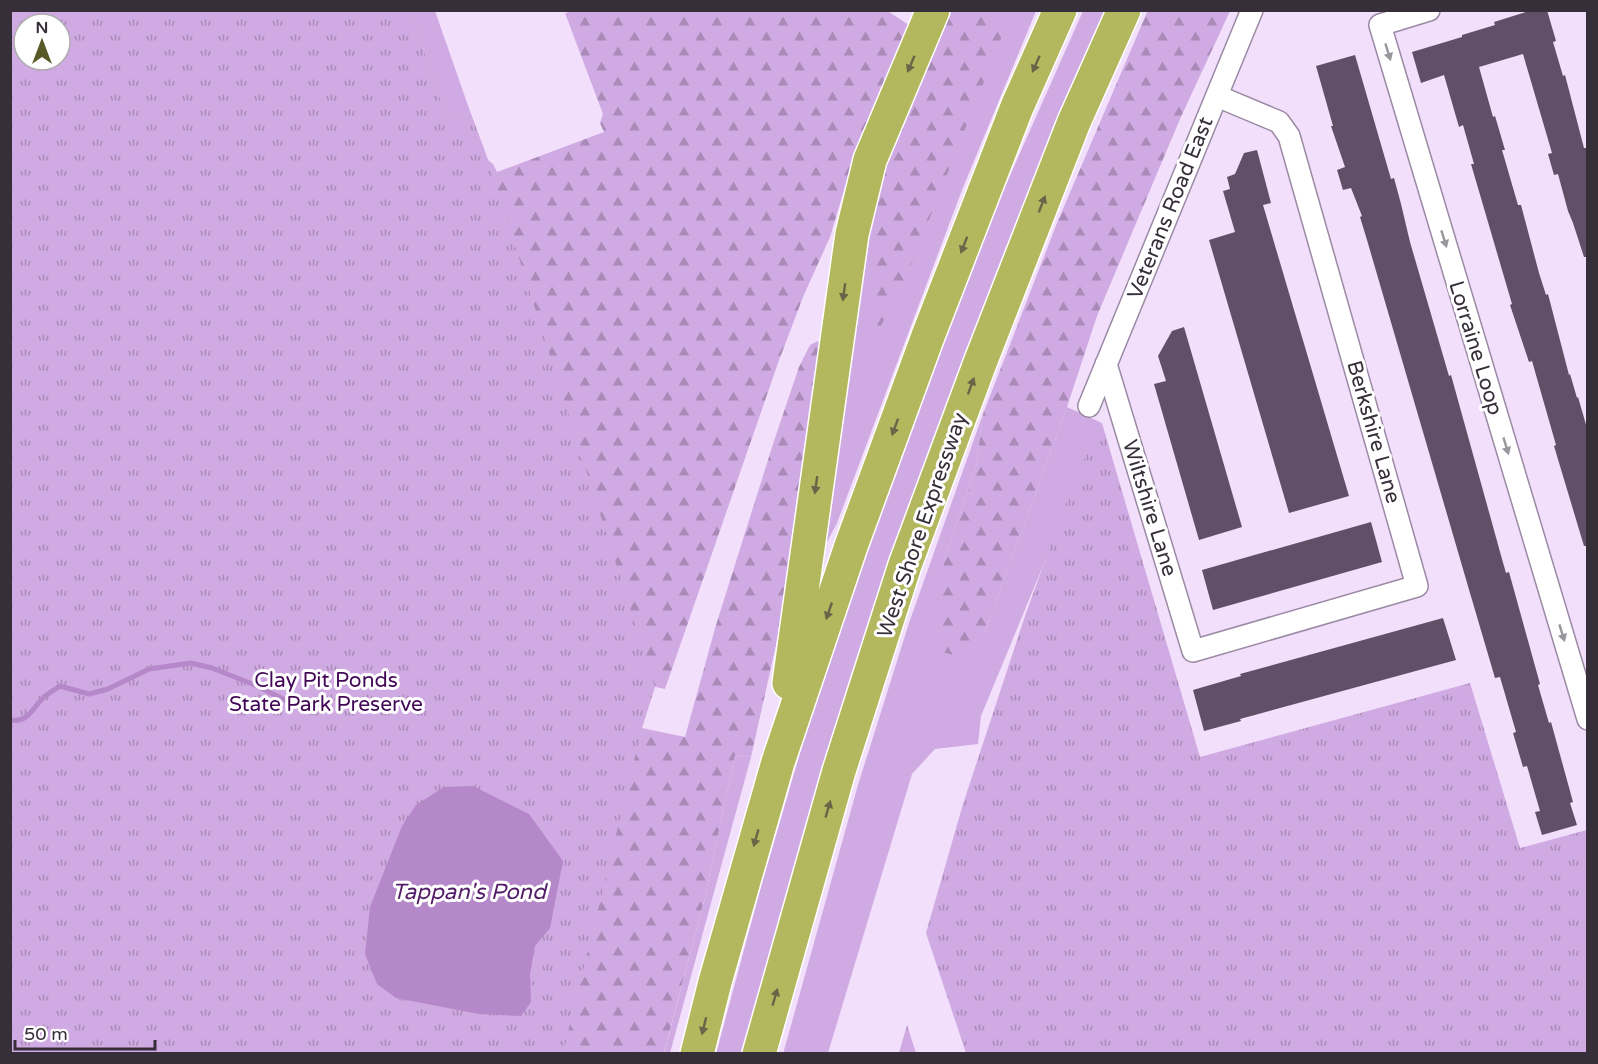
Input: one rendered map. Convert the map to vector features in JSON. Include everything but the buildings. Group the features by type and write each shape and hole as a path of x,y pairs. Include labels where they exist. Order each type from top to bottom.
{"highway":[{"path":"778,762 852,234 870,160 933,10"},
{"path":"698,1053 715,982 778,762 851,546 928,336 1017,107 1060,10"},
{"name":"West Shore Expressway","path":"759,1053 839,771 905,565 1065,144 1124,10"}],"street":[{"name":"Veterans Road East","path":"1089,406 1252,10"},
{"name":"Lorraine Loop","path":"1428,10 1380,25 1587,719"},
{"name":"Berkshire Lane","path":"1193,651 1417,586 1289,136 1279,122 1216,96"},
{"name":"Wiltshire Lane","path":"1106,364 1193,651"}],"green space":[{"name":"Clay Pit Ponds State Park Preserve","path":"578,10 886,10 909,25 853,172 845,187 830,237 803,297 778,363 665,689 591,673 642,728 685,737 716,625 774,441 799,367 810,345 818,341 822,348 802,508 780,627 751,757 735,755 705,897 664,1053 11,1053 10,98 411,11 446,118 471,114 488,160 497,172 604,132 600,123 603,114 565,13"},
{"path":"1148,10 1230,11 1180,119 1097,316 1067,407 985,632 954,655 941,652 936,642 944,561 976,467 983,414 1057,223"},
{"name":"Clay Pit Ponds State Park Preserve","path":"10,11 411,11 446,118 471,114 488,160 655,687 642,728 563,1053 11,1053"},
{"path":"411,11 435,11 471,114 446,118"},
{"path":"949,11 1036,11 962,190 837,523 825,546 864,227"},
{"path":"949,11 1012,11 905,280 876,335 873,293 876,190"},
{"path":"1083,11 1111,11 745,1053 716,1054 762,883 824,671 901,445 992,216"},
{"path":"1067,407 1102,423 981,716 978,744 935,749 912,774 828,1053 783,1054 858,785 909,623 983,414 976,467 944,561 985,632"},
{"path":"1102,423 1200,757 1470,683 1520,848 1587,830 1587,1053 966,1053 926,933 963,804 1025,616 1076,475"},
{"path":"735,755 751,757 670,1053 664,1054 705,897"},
{"path":"907,1025 916,1053 899,1053"}],"water":[{"name":"Tappan's Pond","path":"473,786 529,814 563,861 550,928 535,946 530,974 531,1002 521,1016 479,1014 396,998 377,984 365,954 370,907 402,826 416,805 444,787"}],"waterway":[{"path":"10,720 26,717 44,697 60,686 89,694 108,689 149,669 191,663 212,668 255,685 303,709"}]}
